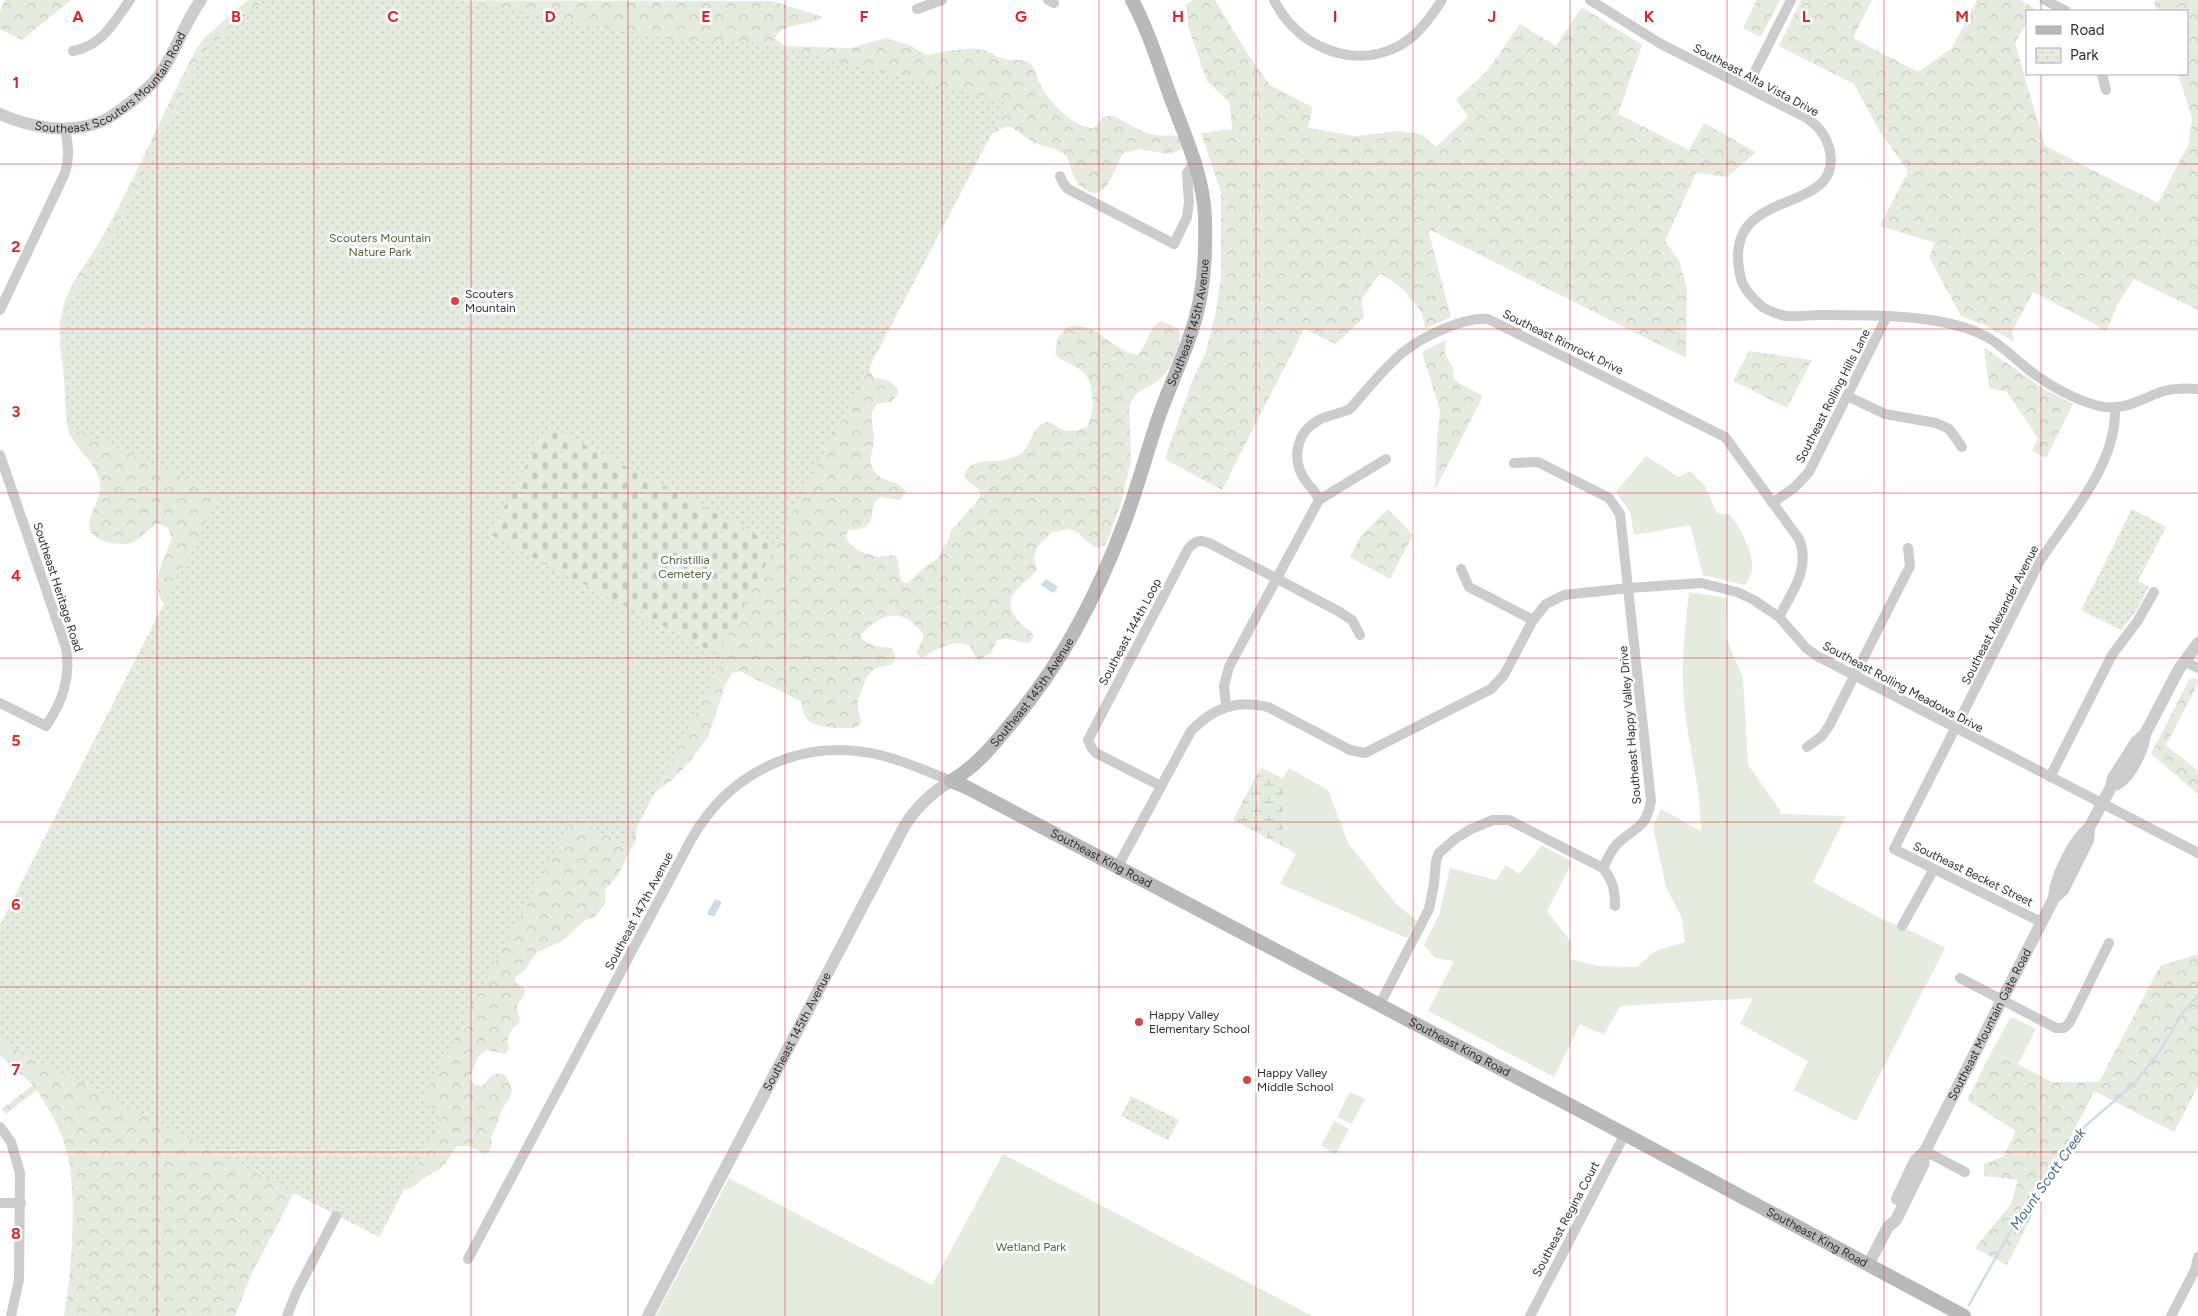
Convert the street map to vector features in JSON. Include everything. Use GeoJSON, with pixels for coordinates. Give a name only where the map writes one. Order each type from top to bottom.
{"type":"FeatureCollection","features":[{"type":"Feature","properties":{"kind":"main road","name":"Southeast 145th Avenue"},"geometry":{"type":"LineString","coordinates":[[951,781],[966,773],[995,743],[1044,682],[1081,621],[1118,541],[1161,410],[1191,335],[1200,300],[1204,272],[1205,216],[1202,189],[1195,162],[1133,0]]}},
{"type":"Feature","properties":{"kind":"main road","name":"Southeast King Road"},"geometry":{"type":"LineString","coordinates":[[951,781],[1118,866],[1380,1004],[1964,1316]]}},
{"type":"Feature","properties":{"kind":"street"},"geometry":{"type":"LineString","coordinates":[[73,52],[85,49],[96,43],[130,0]]}},
{"type":"Feature","properties":{"kind":"street","name":"Southeast Scouters Mountain Road"},"geometry":{"type":"LineString","coordinates":[[0,114],[36,126],[65,128],[98,123],[116,113],[158,78],[170,59],[186,22],[201,0]]}},
{"type":"Feature","properties":{"kind":"street"},"geometry":{"type":"LineString","coordinates":[[917,9],[942,0]]}},
{"type":"Feature","properties":{"kind":"street"},"geometry":{"type":"LineString","coordinates":[[1274,0],[1280,11],[1301,36],[1324,49],[1338,54],[1366,55],[1397,47],[1410,38],[1424,26],[1442,0]]}},
{"type":"Feature","properties":{"kind":"street","name":"Southeast Alta Vista Drive"},"geometry":{"type":"LineString","coordinates":[[1590,0],[1661,44],[1807,118],[1816,124],[1827,140],[1831,162],[1826,176],[1820,185],[1796,200],[1763,212],[1747,227],[1738,247],[1739,272],[1745,290],[1761,306],[1786,316],[1887,316],[1938,321],[1963,328],[1986,337],[2049,383],[2082,400],[2099,406],[2115,408]]}},
{"type":"Feature","properties":{"kind":"street"},"geometry":{"type":"LineString","coordinates":[[1747,87],[1791,0]]}},
{"type":"Feature","properties":{"kind":"street"},"geometry":{"type":"LineString","coordinates":[[2046,0],[2064,10]]}},
{"type":"Feature","properties":{"kind":"street"},"geometry":{"type":"LineString","coordinates":[[2102,75],[2106,90]]}},
{"type":"Feature","properties":{"kind":"street"},"geometry":{"type":"LineString","coordinates":[[0,310],[65,173],[69,148],[65,128]]}},
{"type":"Feature","properties":{"kind":"street"},"geometry":{"type":"LineString","coordinates":[[1060,176],[1068,189],[1174,244],[1187,217],[1189,202],[1187,173],[1195,162]]}},
{"type":"Feature","properties":{"kind":"street","name":"Southeast Rolling Hills Lane"},"geometry":{"type":"LineString","coordinates":[[1772,502],[1794,488],[1809,472],[1887,316]]}},
{"type":"Feature","properties":{"kind":"street","name":"Southeast Rimrock Drive"},"geometry":{"type":"LineString","coordinates":[[1319,500],[1302,475],[1297,461],[1297,447],[1300,437],[1309,426],[1318,420],[1338,415],[1350,408],[1405,350],[1468,319],[1488,319],[1725,437],[1798,539],[1804,556],[1802,571],[1779,617]]}},
{"type":"Feature","properties":{"kind":"street"},"geometry":{"type":"LineString","coordinates":[[2115,408],[2135,404],[2171,390],[2198,389]]}},
{"type":"Feature","properties":{"kind":"street"},"geometry":{"type":"LineString","coordinates":[[1847,396],[1885,414],[1936,423],[1949,429],[1962,447]]}},
{"type":"Feature","properties":{"kind":"street","name":"Southeast Alexander Avenue"},"geometry":{"type":"LineString","coordinates":[[1894,849],[2040,561],[2071,520],[2106,455],[2116,423],[2115,408]]}},
{"type":"Feature","properties":{"kind":"street","name":"Southeast Heritage Road"},"geometry":{"type":"LineString","coordinates":[[0,455],[66,648],[69,664],[68,680],[46,726],[0,703]]}},
{"type":"Feature","properties":{"kind":"street"},"geometry":{"type":"LineString","coordinates":[[1226,706],[1224,686],[1229,667],[1319,500],[1386,459]]}},
{"type":"Feature","properties":{"kind":"street","name":"Southeast Happy Valley Drive"},"geometry":{"type":"LineString","coordinates":[[1514,463],[1538,462],[1599,492],[1615,505],[1623,525],[1651,801],[1644,822],[1637,830],[1615,846],[1603,868]]}},
{"type":"Feature","properties":{"kind":"street","name":"Southeast 144th Loop"},"geometry":{"type":"LineString","coordinates":[[1161,786],[1096,752],[1090,747],[1088,740],[1188,549],[1195,541],[1202,540],[1277,578]]}},
{"type":"Feature","properties":{"kind":"street"},"geometry":{"type":"LineString","coordinates":[[1807,747],[1822,736],[1829,726],[1855,676],[1910,566],[1908,548]]}},
{"type":"Feature","properties":{"kind":"street"},"geometry":{"type":"LineString","coordinates":[[1461,569],[1469,587],[1533,620]]}},
{"type":"Feature","properties":{"kind":"street"},"geometry":{"type":"LineString","coordinates":[[1277,578],[1352,620],[1360,636]]}},
{"type":"Feature","properties":{"kind":"street","name":"Southeast Rolling Meadows Drive"},"geometry":{"type":"LineString","coordinates":[[1118,866],[1191,731],[1201,720],[1226,706],[1246,704],[1268,707],[1350,750],[1360,753],[1370,751],[1491,689],[1504,675],[1533,620],[1546,604],[1554,599],[1564,595],[1683,583],[1708,584],[1737,592],[1754,600],[1779,617],[1806,648],[1855,676],[2198,853]]}},
{"type":"Feature","properties":{"kind":"street"},"geometry":{"type":"LineString","coordinates":[[2050,777],[2112,655],[2137,622],[2154,592]]}},
{"type":"Feature","properties":{"kind":"street","name":"Southeast Mountain Gate Road"},"geometry":{"type":"LineString","coordinates":[[1868,1265],[1888,1227],[1889,1216],[1915,1161],[1925,1151],[2054,898],[2055,885],[2080,835],[2089,828],[2112,787],[2120,783],[2130,771],[2144,745],[2145,734],[2184,661],[2198,644]]}},
{"type":"Feature","properties":{"kind":"street"},"geometry":{"type":"LineString","coordinates":[[2184,661],[2198,668]]}},
{"type":"Feature","properties":{"kind":"street","name":"Southeast 147th Avenue"},"geometry":{"type":"LineString","coordinates":[[468,1259],[692,838],[705,816],[723,796],[741,781],[766,767],[788,758],[828,751],[848,751],[883,756],[951,781]]}},
{"type":"Feature","properties":{"kind":"street","name":"Southeast 145th Avenue"},"geometry":{"type":"LineString","coordinates":[[648,1316],[908,822],[927,798],[951,781]]}},
{"type":"Feature","properties":{"kind":"street"},"geometry":{"type":"LineString","coordinates":[[1380,1004],[1429,909],[1436,861],[1439,853],[1463,834],[1493,820],[1508,820],[1603,868],[1610,877],[1614,888],[1615,906]]}},
{"type":"Feature","properties":{"kind":"street","name":"Southeast Becket Street"},"geometry":{"type":"LineString","coordinates":[[1894,849],[2041,922]]}},
{"type":"Feature","properties":{"kind":"street"},"geometry":{"type":"LineString","coordinates":[[1902,926],[1934,869]]}},
{"type":"Feature","properties":{"kind":"street"},"geometry":{"type":"LineString","coordinates":[[1960,978],[2056,1028],[2064,1028],[2070,1022],[2109,944]]}},
{"type":"Feature","properties":{"kind":"street"},"geometry":{"type":"LineString","coordinates":[[0,1127],[11,1142],[18,1160],[21,1203],[20,1280],[11,1316]]}},
{"type":"Feature","properties":{"kind":"street","name":"Southeast Regina Court"},"geometry":{"type":"LineString","coordinates":[[1530,1316],[1624,1134]]}},
{"type":"Feature","properties":{"kind":"street"},"geometry":{"type":"LineString","coordinates":[[1925,1151],[1965,1172]]}},
{"type":"Feature","properties":{"kind":"street"},"geometry":{"type":"LineString","coordinates":[[0,1202],[21,1203]]}},
{"type":"Feature","properties":{"kind":"street"},"geometry":{"type":"LineString","coordinates":[[287,1316],[296,1294],[336,1216]]}},
{"type":"Feature","properties":{"kind":"street"},"geometry":{"type":"LineString","coordinates":[[2172,1316],[2195,1270],[2198,1257]]}},
{"type":"Feature","properties":{"kind":"green space"},"geometry":{"type":"Polygon","coordinates":[[[5,0],[71,0],[22,40],[0,29],[0,12],[5,0]]]}},
{"type":"Feature","properties":{"kind":"green space","name":"Scouters Mountain Nature Park"},"geometry":{"type":"Polygon","coordinates":[[[248,0],[772,1],[823,17],[784,29],[775,38],[784,46],[851,48],[885,38],[912,46],[926,55],[962,49],[983,50],[1004,59],[1030,63],[1034,67],[1040,84],[1049,98],[1062,112],[1078,124],[1094,128],[1104,117],[1112,115],[1149,134],[1182,137],[1184,143],[1181,150],[1168,154],[1139,149],[1123,153],[1106,187],[1095,193],[1088,191],[1077,183],[1066,155],[1055,149],[1034,143],[1011,127],[1004,127],[995,133],[984,131],[856,333],[874,378],[888,380],[898,389],[898,394],[891,402],[878,403],[872,412],[874,441],[871,460],[872,468],[881,478],[899,485],[906,492],[899,500],[880,497],[875,502],[870,523],[866,527],[849,530],[846,535],[850,543],[862,552],[877,556],[896,556],[903,583],[908,583],[921,570],[937,559],[951,531],[980,498],[980,491],[964,477],[971,465],[985,461],[1008,459],[1021,454],[1036,430],[1043,423],[1050,422],[1068,431],[1087,427],[1092,408],[1092,393],[1088,379],[1082,371],[1058,357],[1055,353],[1058,338],[1065,328],[1085,327],[1119,348],[1137,355],[1144,347],[1153,328],[1161,321],[1179,329],[1180,334],[1178,348],[1164,375],[1135,395],[1129,407],[1131,461],[1121,504],[1106,544],[1100,548],[1094,547],[1078,533],[1068,529],[1052,532],[1037,547],[1034,558],[1037,570],[1014,593],[1011,599],[1013,613],[1020,623],[1034,636],[1030,642],[1007,639],[997,640],[991,653],[979,660],[975,657],[970,645],[964,643],[951,644],[939,648],[922,658],[916,653],[923,639],[923,634],[915,625],[908,619],[900,616],[885,617],[861,634],[862,640],[875,646],[892,648],[895,655],[894,661],[892,665],[878,667],[866,679],[858,700],[861,722],[857,727],[852,728],[832,728],[813,723],[806,717],[801,702],[740,671],[732,673],[726,683],[708,737],[690,761],[671,781],[648,797],[637,824],[636,839],[617,877],[605,890],[605,903],[595,917],[585,920],[564,940],[536,953],[525,970],[515,977],[515,982],[524,988],[525,993],[518,1004],[519,1023],[510,1034],[507,1042],[509,1046],[508,1051],[505,1054],[486,1050],[478,1057],[469,1079],[477,1086],[483,1085],[492,1075],[498,1073],[505,1075],[512,1089],[509,1100],[502,1108],[491,1137],[490,1151],[485,1153],[467,1146],[457,1146],[442,1167],[426,1176],[413,1187],[404,1189],[379,1237],[294,1193],[252,1273],[235,1316],[64,1316],[72,1236],[71,1174],[66,1147],[51,1114],[37,1090],[6,1114],[2,1109],[33,1085],[0,1055],[0,925],[164,604],[159,596],[159,571],[172,538],[168,528],[158,523],[138,539],[125,544],[106,542],[94,536],[91,531],[89,526],[99,494],[100,482],[94,467],[73,440],[67,424],[60,339],[61,315],[68,293],[117,209],[198,46],[205,37],[248,0]]]}},
{"type":"Feature","properties":{"kind":"green space","name":"Scouters Mountain Nature Park"},"geometry":{"type":"Polygon","coordinates":[[[265,0],[456,0],[678,41],[762,43],[1008,103],[776,545],[547,425],[490,535],[725,659],[627,846],[573,818],[421,1101],[444,1114],[379,1237],[0,1041],[0,925],[219,496],[168,470],[69,427],[62,334],[66,308],[118,225],[155,143],[175,112],[200,58],[210,45],[265,0]]]}},
{"type":"Feature","properties":{"kind":"green space"},"geometry":{"type":"Polygon","coordinates":[[[1193,0],[1215,0],[1247,53],[1270,85],[1312,107],[1308,128],[1355,136],[1398,131],[1421,134],[1436,147],[1468,117],[1456,100],[1488,70],[1520,24],[1556,46],[1582,7],[1642,45],[1618,114],[1689,150],[1704,123],[1756,152],[1727,177],[1696,173],[1665,241],[1679,260],[1687,288],[1686,358],[1428,229],[1451,317],[1425,329],[1422,313],[1402,288],[1380,273],[1361,300],[1364,317],[1336,344],[1304,329],[1222,490],[1165,459],[1192,381],[1206,351],[1216,311],[1221,277],[1221,192],[1201,133],[1232,129],[1230,103],[1207,81],[1188,26],[1186,4],[1193,0]]]}},
{"type":"Feature","properties":{"kind":"green space"},"geometry":{"type":"Polygon","coordinates":[[[1757,0],[1780,0],[1761,37],[1743,28],[1757,0]]]}},
{"type":"Feature","properties":{"kind":"green space"},"geometry":{"type":"Polygon","coordinates":[[[1801,0],[1872,0],[1853,38],[1918,72],[1952,48],[1977,0],[2020,0],[2034,8],[2033,10],[2026,10],[2026,24],[2015,43],[2045,146],[2158,203],[2189,143],[2192,118],[2178,75],[2188,75],[2188,10],[2157,10],[2154,2],[2155,0],[2198,0],[2198,310],[2134,279],[2117,305],[2106,332],[2095,324],[2033,292],[2012,332],[2014,342],[1987,326],[1961,316],[1929,257],[1935,243],[1880,226],[1908,171],[1880,132],[1854,84],[1779,46],[1801,0]]]}},
{"type":"Feature","properties":{"kind":"green space"},"geometry":{"type":"Polygon","coordinates":[[[1446,340],[1445,354],[1453,368],[1454,380],[1483,396],[1435,490],[1440,411],[1422,352],[1446,340]]]}},
{"type":"Feature","properties":{"kind":"green space"},"geometry":{"type":"Polygon","coordinates":[[[1984,347],[2042,388],[2073,404],[2046,458],[2032,451],[2038,438],[2007,392],[1989,388],[1984,347]]]}},
{"type":"Feature","properties":{"kind":"green space"},"geometry":{"type":"Polygon","coordinates":[[[1749,351],[1812,360],[1787,408],[1733,381],[1749,351]]]}},
{"type":"Feature","properties":{"kind":"green space","name":"Christillia Cemetery"},"geometry":{"type":"Polygon","coordinates":[[[547,424],[776,545],[718,655],[489,534],[547,424]]]}},
{"type":"Feature","properties":{"kind":"green space"},"geometry":{"type":"Polygon","coordinates":[[[1646,456],[1679,477],[1690,471],[1705,486],[1717,513],[1730,515],[1742,534],[1751,556],[1752,571],[1745,585],[1703,575],[1690,525],[1634,535],[1630,512],[1616,492],[1646,456]]]}},
{"type":"Feature","properties":{"kind":"green space"},"geometry":{"type":"Polygon","coordinates":[[[1388,509],[1413,535],[1390,579],[1350,557],[1361,536],[1388,509]]]}},
{"type":"Feature","properties":{"kind":"green space"},"geometry":{"type":"Polygon","coordinates":[[[2132,509],[2166,527],[2138,581],[2149,587],[2136,611],[2121,630],[2081,610],[2132,509]]]}},
{"type":"Feature","properties":{"kind":"green space"},"geometry":{"type":"Polygon","coordinates":[[[1689,592],[1727,598],[1726,638],[1743,678],[1748,765],[1780,810],[1780,814],[1846,816],[1813,882],[1884,920],[1945,948],[1856,1121],[1794,1090],[1808,1061],[1740,1024],[1753,998],[1620,1006],[1604,1035],[1580,1024],[1554,1077],[1428,1011],[1454,961],[1435,958],[1424,945],[1439,915],[1450,868],[1496,880],[1506,865],[1519,874],[1542,845],[1572,862],[1547,911],[1571,942],[1570,959],[1598,966],[1637,967],[1655,951],[1685,942],[1682,918],[1666,887],[1653,827],[1661,809],[1701,831],[1699,798],[1683,688],[1684,647],[1689,592]]]}},
{"type":"Feature","properties":{"kind":"green space"},"geometry":{"type":"Polygon","coordinates":[[[2192,678],[2198,679],[2198,684],[2166,745],[2198,771],[2198,794],[2151,754],[2189,680],[2192,678]]]}},
{"type":"Feature","properties":{"kind":"green space"},"geometry":{"type":"Polygon","coordinates":[[[1261,767],[1283,779],[1284,847],[1233,820],[1261,767]]]}},
{"type":"Feature","properties":{"kind":"green space"},"geometry":{"type":"Polygon","coordinates":[[[1289,768],[1328,790],[1348,843],[1396,904],[1417,921],[1407,938],[1280,884],[1296,854],[1284,847],[1283,779],[1289,768]]]}},
{"type":"Feature","properties":{"kind":"green space"},"geometry":{"type":"Polygon","coordinates":[[[2198,954],[2198,1086],[2174,1132],[2094,1091],[2007,1265],[1975,1248],[2011,1204],[2018,1180],[1984,1176],[1984,1164],[2004,1156],[2016,1131],[1967,1100],[1992,1051],[2052,1082],[2099,1082],[2160,966],[2198,954]]]}},
{"type":"Feature","properties":{"kind":"green space"},"geometry":{"type":"Polygon","coordinates":[[[2010,1018],[2014,1018],[2036,1029],[2018,1064],[1992,1051],[2010,1018]]]}},
{"type":"Feature","properties":{"kind":"green space"},"geometry":{"type":"Polygon","coordinates":[[[1350,1092],[1365,1099],[1352,1124],[1337,1117],[1350,1092]]]}},
{"type":"Feature","properties":{"kind":"green space"},"geometry":{"type":"Polygon","coordinates":[[[1131,1096],[1179,1120],[1168,1140],[1121,1116],[1131,1096]]]}},
{"type":"Feature","properties":{"kind":"green space"},"geometry":{"type":"Polygon","coordinates":[[[1334,1121],[1349,1129],[1336,1154],[1321,1146],[1334,1121]]]}},
{"type":"Feature","properties":{"kind":"green space","name":"Wetland Park"},"geometry":{"type":"Polygon","coordinates":[[[1003,1154],[1312,1316],[656,1316],[729,1178],[932,1285],[1003,1154]]]}},
{"type":"Feature","properties":{"kind":"shaded area"},"geometry":{"type":"Polygon","coordinates":[[[1046,579],[1058,587],[1053,593],[1041,585],[1046,579]]]}},
{"type":"Feature","properties":{"kind":"shaded area"},"geometry":{"type":"Polygon","coordinates":[[[715,899],[722,902],[714,917],[707,914],[715,899]]]}},
{"type":"Feature","properties":{"kind":"waterway","name":"Mount Scott Creek"},"geometry":{"type":"LineString","coordinates":[[1969,1305],[2017,1220],[2084,1127],[2134,1084],[2160,1051],[2184,1011],[2198,996]]}},
{"type":"Feature","properties":{"kind":"place","name":"Scouters Mountain"},"geometry":{"type":"Point","coordinates":[455,301]}},
{"type":"Feature","properties":{"kind":"place","name":"Happy Valley Elementary School"},"geometry":{"type":"Point","coordinates":[1139,1022]}},
{"type":"Feature","properties":{"kind":"place","name":"Happy Valley Middle School"},"geometry":{"type":"Point","coordinates":[1247,1080]}}]}
